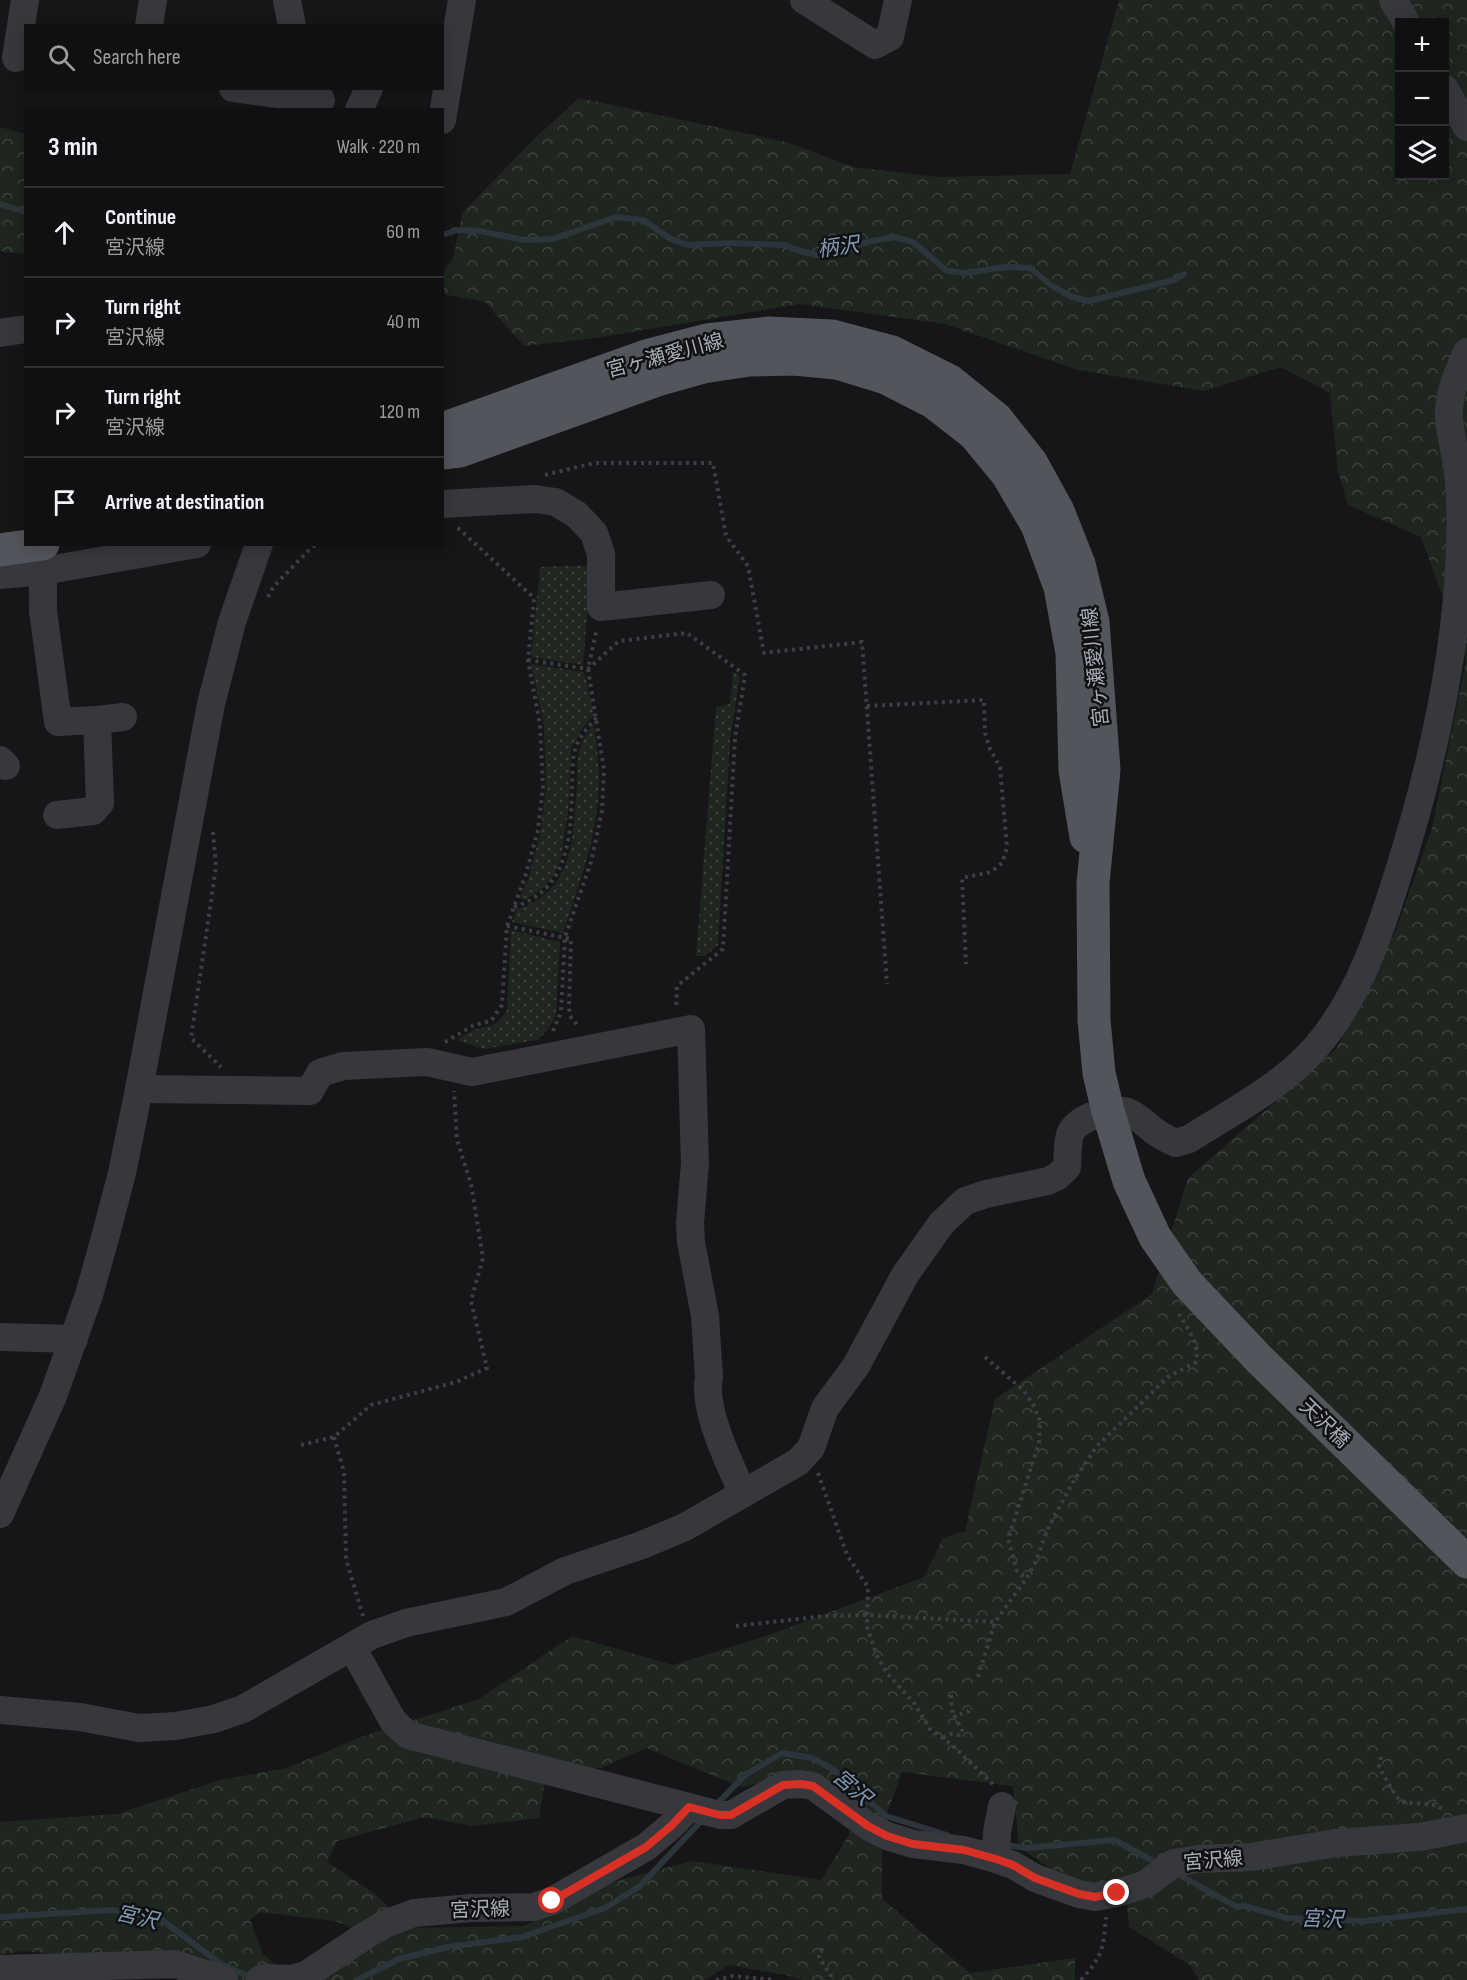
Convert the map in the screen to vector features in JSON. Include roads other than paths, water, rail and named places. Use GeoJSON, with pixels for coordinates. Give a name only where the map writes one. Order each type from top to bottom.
{"type":"FeatureCollection","features":[{"type":"Feature","properties":{"kind":"main road","name":"宮ヶ瀬愛川線"},"geometry":{"type":"LineString","coordinates":[[444,428],[646,356],[707,340],[769,333],[832,336],[892,352],[950,381],[996,418],[1031,462],[1058,511],[1079,564],[1093,622],[1104,770],[1093,884],[1094,1020],[1099,1073],[1108,1112],[1129,1181],[1155,1237],[1186,1283],[1259,1359]]}},
{"type":"Feature","properties":{"kind":"main road","name":"宮ヶ瀬愛川線"},"geometry":{"type":"LineString","coordinates":[[444,453],[460,451],[660,379],[703,367],[749,360],[794,359],[837,363],[886,378],[933,402],[974,434],[1007,474],[1037,525],[1060,587],[1072,653],[1075,770],[1093,884]]}},
{"type":"Feature","properties":{"kind":"main road"},"geometry":{"type":"LineString","coordinates":[[0,531],[24,528]]}},
{"type":"Feature","properties":{"kind":"main road"},"geometry":{"type":"LineString","coordinates":[[0,550],[43,558]]}},
{"type":"Feature","properties":{"kind":"main road","name":"天沢橋"},"geometry":{"type":"LineString","coordinates":[[1259,1359],[1467,1562]]}},
{"type":"Feature","properties":{"kind":"street"},"geometry":{"type":"LineString","coordinates":[[14,57],[25,0]]}},
{"type":"Feature","properties":{"kind":"street"},"geometry":{"type":"LineString","coordinates":[[149,24],[153,0]]}},
{"type":"Feature","properties":{"kind":"street"},"geometry":{"type":"LineString","coordinates":[[287,0],[292,24]]}},
{"type":"Feature","properties":{"kind":"street"},"geometry":{"type":"LineString","coordinates":[[444,108],[462,0]]}},
{"type":"Feature","properties":{"kind":"street"},"geometry":{"type":"LineString","coordinates":[[804,0],[875,45],[890,37],[898,0]]}},
{"type":"Feature","properties":{"kind":"street"},"geometry":{"type":"LineString","coordinates":[[1393,0],[1404,18]]}},
{"type":"Feature","properties":{"kind":"street"},"geometry":{"type":"LineString","coordinates":[[249,90],[321,99]]}},
{"type":"Feature","properties":{"kind":"street"},"geometry":{"type":"LineString","coordinates":[[360,108],[368,90]]}},
{"type":"Feature","properties":{"kind":"street"},"geometry":{"type":"LineString","coordinates":[[1449,97],[1467,128]]}},
{"type":"Feature","properties":{"kind":"street"},"geometry":{"type":"LineString","coordinates":[[0,333],[24,329]]}},
{"type":"Feature","properties":{"kind":"street"},"geometry":{"type":"LineString","coordinates":[[0,1710],[80,1717],[139,1728],[176,1726],[214,1719],[243,1709],[362,1641],[406,1623],[506,1602],[565,1571],[642,1545],[685,1527],[798,1462],[811,1448],[825,1408],[856,1366],[905,1275],[941,1224],[965,1201],[986,1194],[1048,1181],[1058,1176],[1067,1167],[1069,1136],[1073,1127],[1087,1118],[1108,1112],[1128,1112],[1146,1122],[1160,1136],[1176,1143],[1189,1139],[1295,1069],[1317,1045],[1347,1003],[1371,951],[1392,894],[1415,819],[1442,707],[1460,570],[1462,468],[1449,416],[1455,379],[1467,352]]}},
{"type":"Feature","properties":{"kind":"street"},"geometry":{"type":"LineString","coordinates":[[448,514],[536,499],[556,502],[577,515],[594,533],[601,554],[601,607],[711,595]]}},
{"type":"Feature","properties":{"kind":"street"},"geometry":{"type":"LineString","coordinates":[[0,575],[43,558],[175,546]]}},
{"type":"Feature","properties":{"kind":"street"},"geometry":{"type":"LineString","coordinates":[[0,1514],[53,1396],[89,1295],[105,1238],[122,1173],[139,1089],[211,704],[232,622],[258,546]]}},
{"type":"Feature","properties":{"kind":"street"},"geometry":{"type":"LineString","coordinates":[[43,558],[41,664],[58,722],[110,718],[100,803],[93,811],[69,818]]}},
{"type":"Feature","properties":{"kind":"street"},"geometry":{"type":"LineString","coordinates":[[139,1089],[310,1091],[320,1073],[343,1066],[427,1062],[449,1053],[472,1072],[691,1029],[695,1163],[690,1223],[691,1242],[705,1316],[711,1412],[743,1494]]}},
{"type":"Feature","properties":{"kind":"street"},"geometry":{"type":"LineString","coordinates":[[0,1337],[74,1339]]}},
{"type":"Feature","properties":{"kind":"street"},"geometry":{"type":"LineString","coordinates":[[362,1641],[393,1721],[408,1735],[689,1807]]}},
{"type":"Feature","properties":{"kind":"street","name":"宮沢線"},"geometry":{"type":"LineString","coordinates":[[260,1980],[263,1978],[291,1979],[306,1975],[385,1924],[414,1913],[452,1909],[534,1907],[552,1901],[646,1847],[689,1807],[720,1815],[731,1815],[783,1785],[813,1786],[868,1826],[887,1836],[913,1844],[964,1850],[996,1859],[1013,1865],[1035,1878],[1095,1897],[1146,1884],[1174,1863],[1198,1859],[1251,1857],[1336,1843],[1407,1838],[1460,1830]]}},
{"type":"Feature","properties":{"kind":"street"},"geometry":{"type":"LineString","coordinates":[[996,1859],[997,1832],[1002,1806]]}},
{"type":"Feature","properties":{"kind":"street"},"geometry":{"type":"LineString","coordinates":[[0,1969],[175,1964],[224,1980]]}},
{"type":"Feature","properties":{"kind":"waterway","name":"柄沢"},"geometry":{"type":"LineString","coordinates":[[0,204],[24,211]]}},
{"type":"Feature","properties":{"kind":"waterway","name":"柄沢"},"geometry":{"type":"LineString","coordinates":[[444,234],[454,230],[480,231],[525,240],[553,239],[616,217],[643,220],[671,239],[688,245],[732,243],[785,245],[817,255],[895,237],[913,242],[947,271],[965,273],[1005,267],[1032,268],[1030,268],[1052,286],[1072,297],[1089,301],[1174,280],[1184,274]]}},
{"type":"Feature","properties":{"kind":"waterway","name":"宮沢"},"geometry":{"type":"LineString","coordinates":[[716,1805],[745,1775],[782,1753],[812,1758],[834,1770],[886,1816],[947,1835]]}},
{"type":"Feature","properties":{"kind":"waterway","name":"宮沢"},"geometry":{"type":"LineString","coordinates":[[357,1980],[399,1959],[448,1947],[522,1937],[605,1908],[640,1886],[703,1819]]}},
{"type":"Feature","properties":{"kind":"waterway","name":"宮沢"},"geometry":{"type":"LineString","coordinates":[[1005,1845],[1028,1848],[1114,1840],[1159,1864]]}},
{"type":"Feature","properties":{"kind":"waterway","name":"宮沢"},"geometry":{"type":"LineString","coordinates":[[1176,1873],[1237,1907],[1245,1906],[1287,1918],[1364,1921],[1467,1909]]}},
{"type":"Feature","properties":{"kind":"waterway","name":"宮沢"},"geometry":{"type":"LineString","coordinates":[[0,1917],[112,1910],[158,1917],[221,1964],[254,1979]]}}]}
